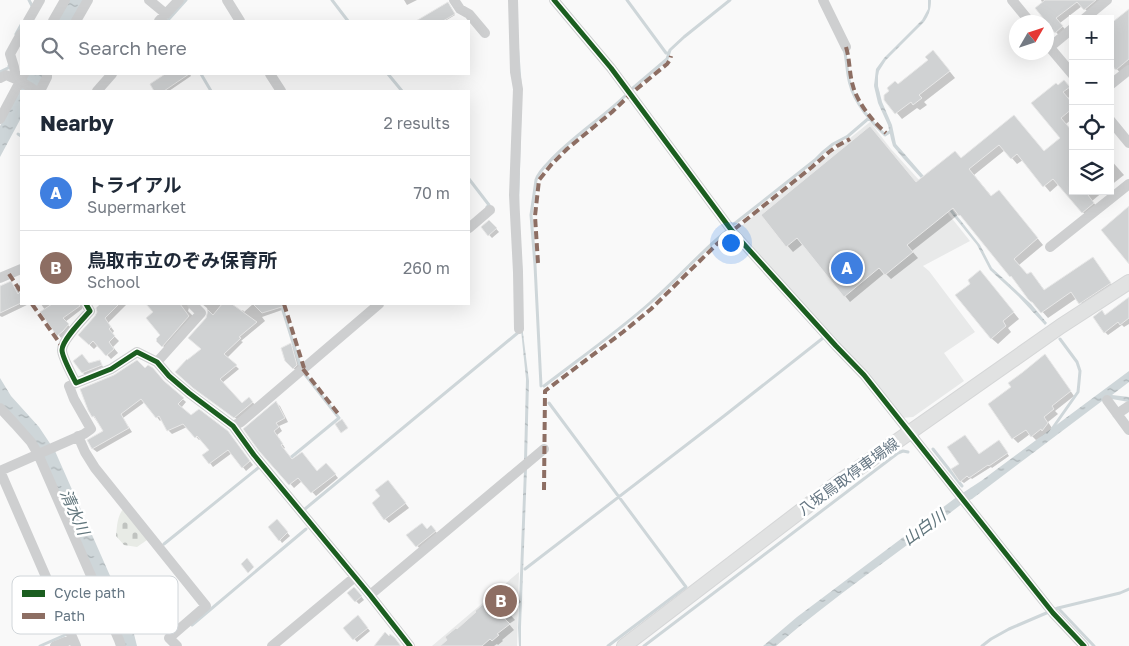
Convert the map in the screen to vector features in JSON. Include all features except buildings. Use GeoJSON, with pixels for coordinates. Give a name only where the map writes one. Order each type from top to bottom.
{"type":"FeatureCollection","features":[{"type":"Feature","properties":{"kind":"main road","name":"八坂鳥取停車場線"},"geometry":{"type":"LineString","coordinates":[[624,646],[836,484],[1061,326],[1129,282]]}},
{"type":"Feature","properties":{"kind":"street"},"geometry":{"type":"LineString","coordinates":[[29,20],[40,0]]}},
{"type":"Feature","properties":{"kind":"street"},"geometry":{"type":"LineString","coordinates":[[54,20],[65,0]]}},
{"type":"Feature","properties":{"kind":"street"},"geometry":{"type":"LineString","coordinates":[[77,20],[88,0]]}},
{"type":"Feature","properties":{"kind":"street"},"geometry":{"type":"LineString","coordinates":[[149,0],[163,18],[178,0]]}},
{"type":"Feature","properties":{"kind":"street"},"geometry":{"type":"LineString","coordinates":[[227,0],[239,20]]}},
{"type":"Feature","properties":{"kind":"street"},"geometry":{"type":"LineString","coordinates":[[454,0],[460,9],[469,14],[485,33]]}},
{"type":"Feature","properties":{"kind":"street"},"geometry":{"type":"LineString","coordinates":[[512,0],[515,72],[518,89],[514,195],[519,329]]}},
{"type":"Feature","properties":{"kind":"street"},"geometry":{"type":"LineString","coordinates":[[554,0],[611,68],[732,231],[864,375],[1053,613],[1084,646]]}},
{"type":"Feature","properties":{"kind":"street"},"geometry":{"type":"LineString","coordinates":[[822,0],[846,47]]}},
{"type":"Feature","properties":{"kind":"street"},"geometry":{"type":"LineString","coordinates":[[1012,0],[1024,15]]}},
{"type":"Feature","properties":{"kind":"street"},"geometry":{"type":"LineString","coordinates":[[1089,15],[1107,0]]}},
{"type":"Feature","properties":{"kind":"street"},"geometry":{"type":"LineString","coordinates":[[1054,41],[1069,31]]}},
{"type":"Feature","properties":{"kind":"street"},"geometry":{"type":"LineString","coordinates":[[20,36],[10,54],[20,78]]}},
{"type":"Feature","properties":{"kind":"street"},"geometry":{"type":"LineString","coordinates":[[1054,52],[1069,70]]}},
{"type":"Feature","properties":{"kind":"street"},"geometry":{"type":"LineString","coordinates":[[1114,83],[1129,70]]}},
{"type":"Feature","properties":{"kind":"street"},"geometry":{"type":"LineString","coordinates":[[0,78],[6,75],[20,78],[37,90]]}},
{"type":"Feature","properties":{"kind":"street"},"geometry":{"type":"LineString","coordinates":[[39,90],[48,75]]}},
{"type":"Feature","properties":{"kind":"street"},"geometry":{"type":"LineString","coordinates":[[98,90],[111,75]]}},
{"type":"Feature","properties":{"kind":"street"},"geometry":{"type":"LineString","coordinates":[[271,75],[279,90]]}},
{"type":"Feature","properties":{"kind":"street"},"geometry":{"type":"LineString","coordinates":[[0,119],[20,78]]}},
{"type":"Feature","properties":{"kind":"street"},"geometry":{"type":"LineString","coordinates":[[1114,125],[1129,143]]}},
{"type":"Feature","properties":{"kind":"street"},"geometry":{"type":"LineString","coordinates":[[1050,247],[1129,184]]}},
{"type":"Feature","properties":{"kind":"street"},"geometry":{"type":"LineString","coordinates":[[470,227],[490,210]]}},
{"type":"Feature","properties":{"kind":"street"},"geometry":{"type":"LineString","coordinates":[[0,278],[20,269]]}},
{"type":"Feature","properties":{"kind":"street"},"geometry":{"type":"LineString","coordinates":[[76,382],[62,350],[68,337],[90,311],[87,305]]}},
{"type":"Feature","properties":{"kind":"street"},"geometry":{"type":"LineString","coordinates":[[157,362],[201,313],[193,305]]}},
{"type":"Feature","properties":{"kind":"street"},"geometry":{"type":"LineString","coordinates":[[233,426],[248,416],[377,305]]}},
{"type":"Feature","properties":{"kind":"street"},"geometry":{"type":"LineString","coordinates":[[45,576],[0,471],[91,429],[69,386],[111,370],[137,352],[157,362],[169,376],[189,393],[233,426],[254,455],[410,646]]}},
{"type":"Feature","properties":{"kind":"street"},"geometry":{"type":"LineString","coordinates":[[1107,400],[1129,430]]}},
{"type":"Feature","properties":{"kind":"street"},"geometry":{"type":"LineString","coordinates":[[1117,414],[1129,406]]}},
{"type":"Feature","properties":{"kind":"street"},"geometry":{"type":"LineString","coordinates":[[0,408],[31,442],[38,454],[91,576]]}},
{"type":"Feature","properties":{"kind":"street"},"geometry":{"type":"LineString","coordinates":[[78,436],[95,468],[206,606],[178,630]]}},
{"type":"Feature","properties":{"kind":"street"},"geometry":{"type":"LineString","coordinates":[[370,595],[544,449]]}},
{"type":"Feature","properties":{"kind":"street"},"geometry":{"type":"LineString","coordinates":[[272,646],[355,577]]}},
{"type":"Feature","properties":{"kind":"street"},"geometry":{"type":"LineString","coordinates":[[116,634],[120,646]]}},
{"type":"Feature","properties":{"kind":"street"},"geometry":{"type":"LineString","coordinates":[[174,634],[169,638],[177,646]]}},
{"type":"Feature","properties":{"kind":"street"},"geometry":{"type":"LineString","coordinates":[[55,646],[74,642]]}},
{"type":"Feature","properties":{"kind":"shaded area"},"geometry":{"type":"Polygon","coordinates":[[[870,122],[970,241],[923,266],[929,271],[975,332],[944,353],[964,381],[913,417],[901,418],[735,231],[870,122]]]}},
{"type":"Feature","properties":{"kind":"shaded area"},"geometry":{"type":"Polygon","coordinates":[[[519,572],[517,646],[432,646],[519,572]]]}},
{"type":"Feature","properties":{"kind":"green space"},"geometry":{"type":"Polygon","coordinates":[[[124,508],[147,540],[137,547],[124,545],[116,536],[119,518],[124,508]]]}},
{"type":"Feature","properties":{"kind":"water"},"geometry":{"type":"Polygon","coordinates":[[[69,0],[86,0],[75,20],[58,20],[69,0]]]}},
{"type":"Feature","properties":{"kind":"water"},"geometry":{"type":"Polygon","coordinates":[[[928,0],[931,0],[930,9],[924,22],[886,60],[879,71],[878,86],[882,102],[892,125],[896,144],[943,198],[980,245],[992,268],[1031,304],[1047,323],[1045,325],[990,270],[977,245],[893,146],[888,125],[878,103],[874,86],[876,69],[884,58],[922,20],[928,9],[928,0]]]}},
{"type":"Feature","properties":{"kind":"water"},"geometry":{"type":"Polygon","coordinates":[[[517,21],[522,88],[519,211],[523,281],[523,333],[529,381],[527,460],[524,461],[526,379],[520,320],[516,203],[517,21]]]}},
{"type":"Feature","properties":{"kind":"water"},"geometry":{"type":"Polygon","coordinates":[[[27,75],[44,75],[37,90],[20,90],[20,120],[0,157],[0,126],[27,75]]]}},
{"type":"Feature","properties":{"kind":"water","name":"山白川"},"geometry":{"type":"Polygon","coordinates":[[[1129,371],[1129,382],[1112,395],[1129,397],[1129,402],[1106,398],[972,499],[963,503],[845,591],[776,646],[763,646],[797,617],[958,496],[1129,371]]]}},
{"type":"Feature","properties":{"kind":"water","name":"清水川"},"geometry":{"type":"Polygon","coordinates":[[[0,378],[11,396],[39,427],[55,451],[110,576],[94,576],[49,469],[0,403],[0,378]]]}},
{"type":"Feature","properties":{"kind":"water"},"geometry":{"type":"Polygon","coordinates":[[[527,468],[521,646],[519,646],[518,628],[524,470],[527,468]]]}},
{"type":"Feature","properties":{"kind":"water"},"geometry":{"type":"Polygon","coordinates":[[[119,634],[134,634],[137,646],[124,646],[119,634]]]}},
{"type":"Feature","properties":{"kind":"waterway"},"geometry":{"type":"LineString","coordinates":[[29,0],[32,6]]}},
{"type":"Feature","properties":{"kind":"waterway"},"geometry":{"type":"LineString","coordinates":[[168,20],[186,0]]}},
{"type":"Feature","properties":{"kind":"waterway"},"geometry":{"type":"LineString","coordinates":[[332,0],[347,20]]}},
{"type":"Feature","properties":{"kind":"waterway"},"geometry":{"type":"LineString","coordinates":[[627,0],[666,53],[669,53]]}},
{"type":"Feature","properties":{"kind":"waterway"},"geometry":{"type":"LineString","coordinates":[[633,88],[667,59],[670,50],[684,37],[730,0]]}},
{"type":"Feature","properties":{"kind":"waterway"},"geometry":{"type":"LineString","coordinates":[[16,34],[20,27]]}},
{"type":"Feature","properties":{"kind":"waterway"},"geometry":{"type":"LineString","coordinates":[[843,48],[852,91],[859,105],[885,135],[891,131]]}},
{"type":"Feature","properties":{"kind":"waterway"},"geometry":{"type":"LineString","coordinates":[[0,72],[9,66]]}},
{"type":"Feature","properties":{"kind":"waterway"},"geometry":{"type":"LineString","coordinates":[[202,75],[210,90]]}},
{"type":"Feature","properties":{"kind":"waterway"},"geometry":{"type":"LineString","coordinates":[[389,75],[401,90]]}},
{"type":"Feature","properties":{"kind":"waterway"},"geometry":{"type":"LineString","coordinates":[[541,386],[531,215],[536,180],[541,170],[558,153],[625,96]]}},
{"type":"Feature","properties":{"kind":"waterway"},"geometry":{"type":"LineString","coordinates":[[734,224],[833,144],[848,136],[869,118]]}},
{"type":"Feature","properties":{"kind":"waterway"},"geometry":{"type":"LineString","coordinates":[[470,180],[489,205],[487,207]]}},
{"type":"Feature","properties":{"kind":"waterway"},"geometry":{"type":"LineString","coordinates":[[544,386],[637,314],[728,230]]}},
{"type":"Feature","properties":{"kind":"waterway"},"geometry":{"type":"LineString","coordinates":[[281,305],[301,364]]}},
{"type":"Feature","properties":{"kind":"waterway"},"geometry":{"type":"LineString","coordinates":[[305,509],[520,331]]}},
{"type":"Feature","properties":{"kind":"waterway"},"geometry":{"type":"LineString","coordinates":[[525,569],[823,338]]}},
{"type":"Feature","properties":{"kind":"waterway"},"geometry":{"type":"LineString","coordinates":[[1052,429],[1078,392],[1080,371],[1077,362],[1060,339]]}},
{"type":"Feature","properties":{"kind":"waterway"},"geometry":{"type":"LineString","coordinates":[[289,459],[339,418],[303,372]]}},
{"type":"Feature","properties":{"kind":"waterway"},"geometry":{"type":"LineString","coordinates":[[549,403],[686,587],[608,646]]}},
{"type":"Feature","properties":{"kind":"waterway"},"geometry":{"type":"LineString","coordinates":[[933,449],[962,486]]}},
{"type":"Feature","properties":{"kind":"waterway"},"geometry":{"type":"LineString","coordinates":[[644,646],[898,453],[908,452]]}},
{"type":"Feature","properties":{"kind":"waterway"},"geometry":{"type":"LineString","coordinates":[[164,544],[258,468]]}},
{"type":"Feature","properties":{"kind":"waterway"},"geometry":{"type":"LineString","coordinates":[[192,625],[306,529]]}},
{"type":"Feature","properties":{"kind":"waterway"},"geometry":{"type":"LineString","coordinates":[[982,646],[1009,629],[1058,608],[1120,593],[1129,589]]}},
{"type":"Feature","properties":{"kind":"waterway"},"geometry":{"type":"LineString","coordinates":[[1058,608],[1094,646]]}},
{"type":"Feature","properties":{"kind":"waterway"},"geometry":{"type":"LineString","coordinates":[[40,646],[65,635]]}},
{"type":"Feature","properties":{"kind":"marked path"},"geometry":{"type":"LineString","coordinates":[[846,47],[852,81],[858,99],[886,133]]}},
{"type":"Feature","properties":{"kind":"marked path"},"geometry":{"type":"LineString","coordinates":[[538,263],[535,216],[539,180],[567,149],[667,64],[671,56]]}},
{"type":"Feature","properties":{"kind":"marked path"},"geometry":{"type":"LineString","coordinates":[[544,490],[545,391],[651,309],[732,231],[829,152],[850,139]]}},
{"type":"Feature","properties":{"kind":"marked path"},"geometry":{"type":"LineString","coordinates":[[9,274],[20,290]]}},
{"type":"Feature","properties":{"kind":"marked path"},"geometry":{"type":"LineString","coordinates":[[33,305],[63,348]]}},
{"type":"Feature","properties":{"kind":"marked path"},"geometry":{"type":"LineString","coordinates":[[284,305],[304,368]]}},
{"type":"Feature","properties":{"kind":"marked path"},"geometry":{"type":"LineString","coordinates":[[303,369],[340,416]]}},
{"type":"Feature","properties":{"kind":"cycle path"},"geometry":{"type":"LineString","coordinates":[[554,0],[611,68],[732,231],[864,375],[1053,613],[1084,646]]}},
{"type":"Feature","properties":{"kind":"cycle path"},"geometry":{"type":"LineString","coordinates":[[87,305],[90,311],[69,335],[62,350],[65,361],[76,383],[111,369],[137,352],[157,362],[169,376],[189,393],[233,426],[254,455],[410,646]]}},
{"type":"Feature","properties":{"kind":"place","name":"トライアル"},"geometry":{"type":"Point","coordinates":[847,268]}},
{"type":"Feature","properties":{"kind":"place","name":"鳥取市立のぞみ保育所"},"geometry":{"type":"Point","coordinates":[501,601]}}]}
